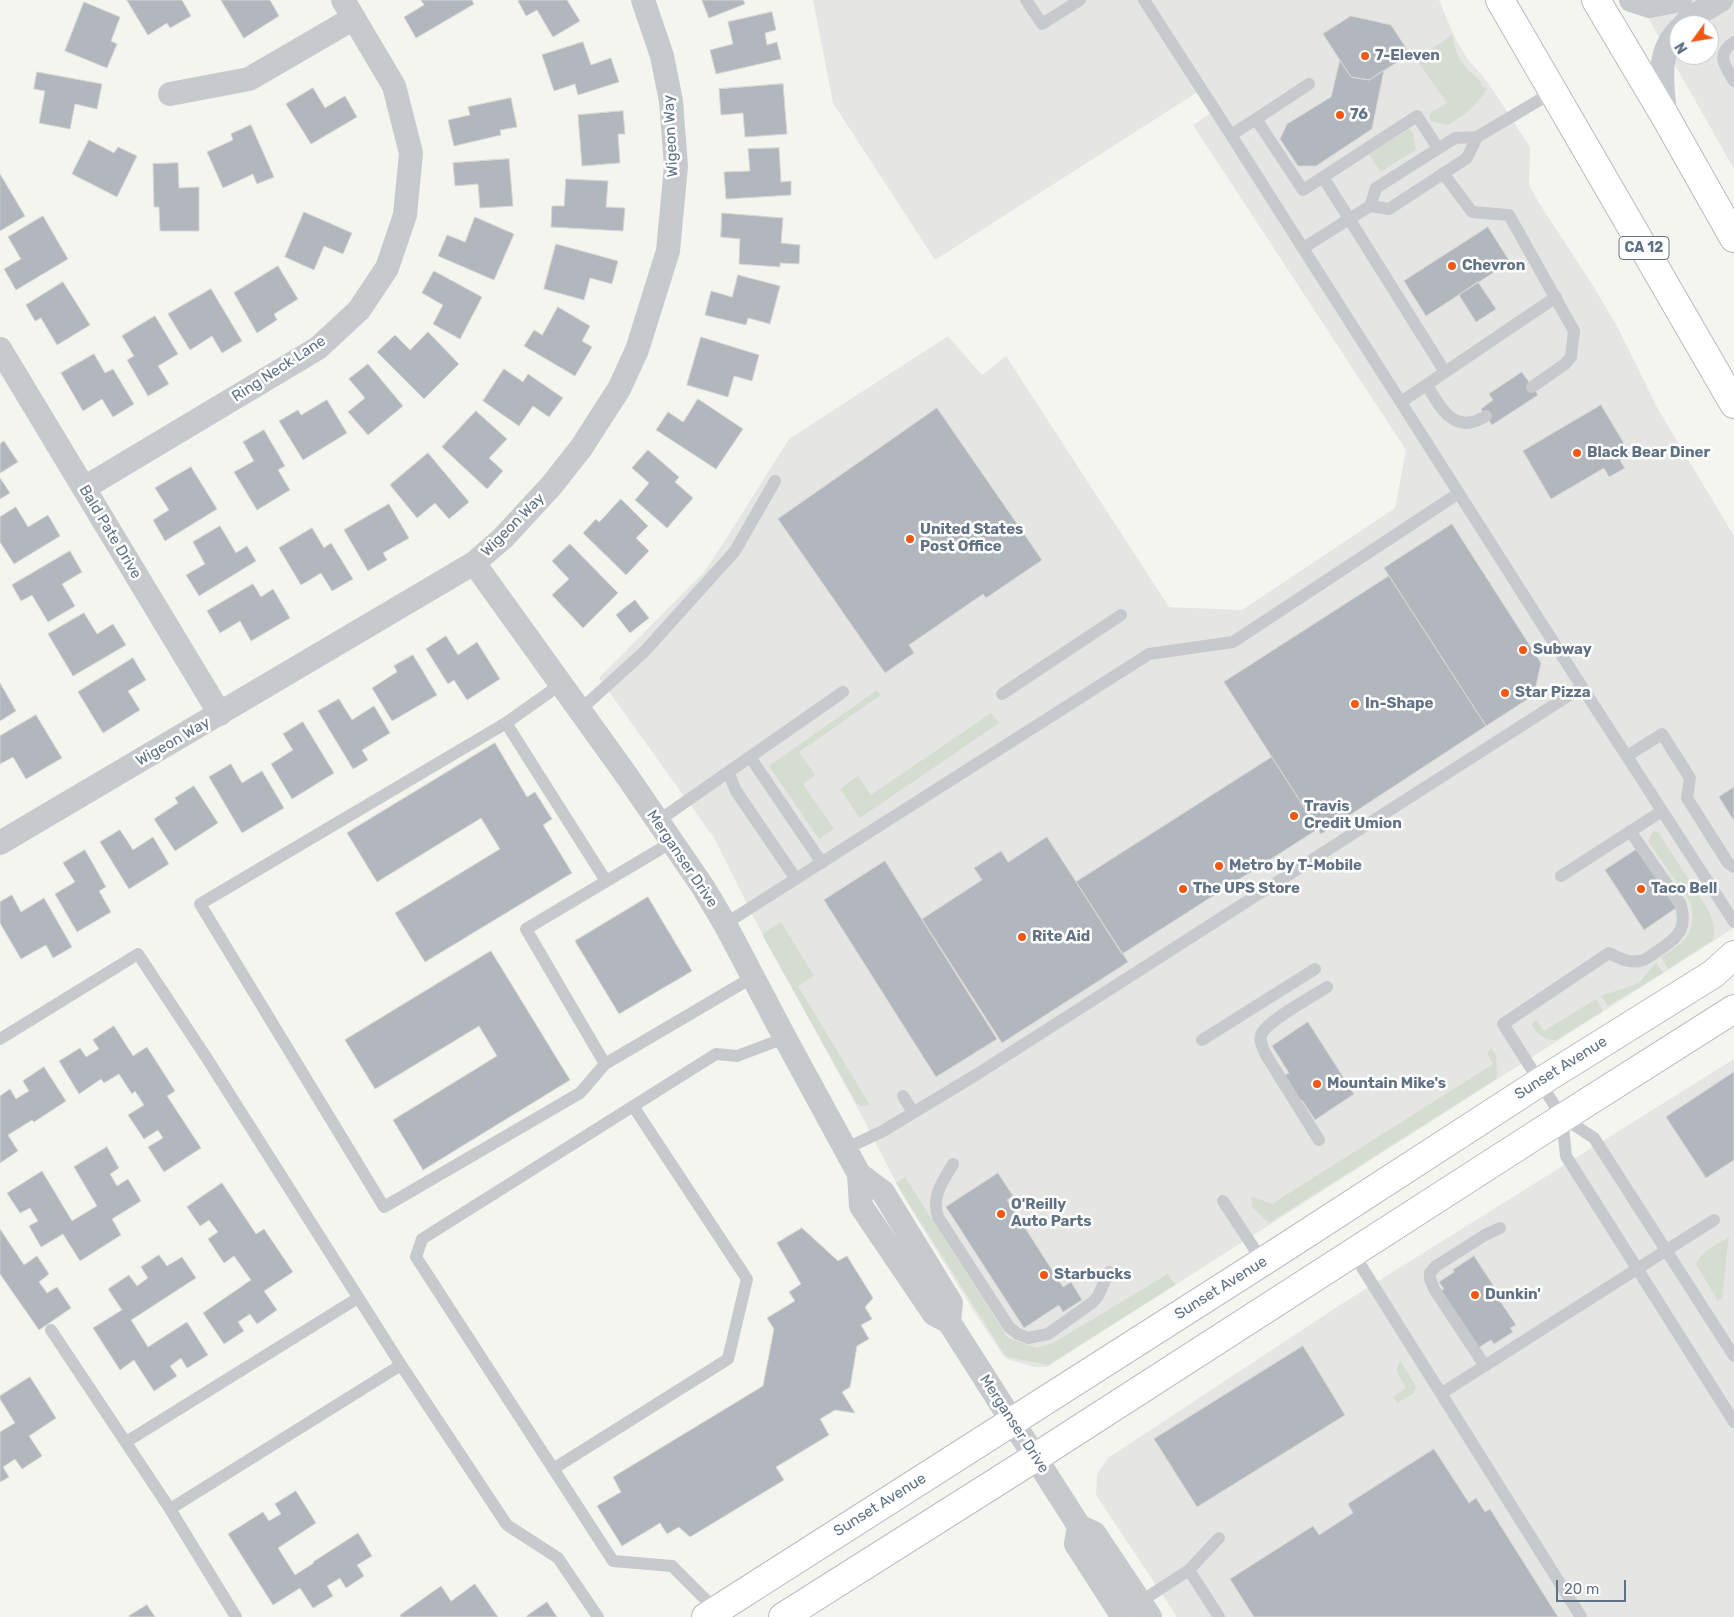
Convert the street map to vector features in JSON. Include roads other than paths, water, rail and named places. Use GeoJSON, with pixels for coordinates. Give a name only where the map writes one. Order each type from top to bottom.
{"type":"FeatureCollection","features":[{"type":"Feature","properties":{"kind":"main road","name":"CA 12"},"geometry":{"type":"LineString","coordinates":[[1500,0],[1734,404]]}},
{"type":"Feature","properties":{"kind":"main road"},"geometry":{"type":"LineString","coordinates":[[1596,0],[1665,116],[1734,238]]}},
{"type":"Feature","properties":{"kind":"main road","name":"Sunset Avenue"},"geometry":{"type":"LineString","coordinates":[[711,1614],[1263,1262],[1540,1082],[1714,974],[1734,955]]}},
{"type":"Feature","properties":{"kind":"main road"},"geometry":{"type":"LineString","coordinates":[[782,1617],[1036,1457],[1562,1117],[1734,1009]]}},
{"type":"Feature","properties":{"kind":"street","name":"Wigeon Way"},"geometry":{"type":"LineString","coordinates":[[0,843],[474,563],[503,538],[551,486],[581,448],[620,389],[637,350],[668,251],[676,166],[671,101],[662,56],[643,0]]}},
{"type":"Feature","properties":{"kind":"street"},"geometry":{"type":"LineString","coordinates":[[1631,0],[1650,6],[1680,0]]}},
{"type":"Feature","properties":{"kind":"street"},"geometry":{"type":"LineString","coordinates":[[1695,15],[1721,0]]}},
{"type":"Feature","properties":{"kind":"street"},"geometry":{"type":"LineString","coordinates":[[170,94],[249,79],[348,9]]}},
{"type":"Feature","properties":{"kind":"street","name":"Ring Neck Lane"},"geometry":{"type":"LineString","coordinates":[[84,488],[318,348],[359,310],[387,268],[405,215],[411,153],[394,86],[348,9]]}},
{"type":"Feature","properties":{"kind":"street"},"geometry":{"type":"LineString","coordinates":[[1665,116],[1661,69],[1669,43]]}},
{"type":"Feature","properties":{"kind":"street","name":"Bald Pate Drive"},"geometry":{"type":"LineString","coordinates":[[0,349],[220,714]]}},
{"type":"Feature","properties":{"kind":"street","name":"Merganser Drive"},"geometry":{"type":"LineString","coordinates":[[474,563],[580,710],[703,887],[725,924],[784,1038],[859,1174],[883,1192],[951,1303],[949,1322],[1079,1526],[1076,1544],[1138,1612]]}},
{"type":"Feature","properties":{"kind":"lane"},"geometry":{"type":"LineString","coordinates":[[1026,0],[1042,24],[1080,0]]}},
{"type":"Feature","properties":{"kind":"lane"},"geometry":{"type":"LineString","coordinates":[[1144,0],[1734,922]]}},
{"type":"Feature","properties":{"kind":"lane"},"geometry":{"type":"LineString","coordinates":[[1734,42],[1727,46],[1723,52],[1726,67],[1734,81]]}},
{"type":"Feature","properties":{"kind":"lane"},"geometry":{"type":"LineString","coordinates":[[1231,135],[1309,84]]}},
{"type":"Feature","properties":{"kind":"lane"},"geometry":{"type":"LineString","coordinates":[[1370,206],[1376,188],[1438,148],[1455,138],[1477,137],[1553,92]]}},
{"type":"Feature","properties":{"kind":"lane"},"geometry":{"type":"LineString","coordinates":[[1256,119],[1303,190],[1417,116],[1438,148]]}},
{"type":"Feature","properties":{"kind":"lane"},"geometry":{"type":"LineString","coordinates":[[1303,248],[1370,206],[1389,208],[1443,174],[1467,158],[1477,137]]}},
{"type":"Feature","properties":{"kind":"lane"},"geometry":{"type":"LineString","coordinates":[[1443,174],[1472,212],[1509,215],[1574,331],[1571,357],[1565,364],[1532,386]]}},
{"type":"Feature","properties":{"kind":"lane"},"geometry":{"type":"LineString","coordinates":[[1323,177],[1445,372]]}},
{"type":"Feature","properties":{"kind":"lane"},"geometry":{"type":"LineString","coordinates":[[1401,402],[1556,297]]}},
{"type":"Feature","properties":{"kind":"lane"},"geometry":{"type":"LineString","coordinates":[[1426,385],[1440,408],[1450,418],[1462,423],[1472,423],[1486,416]]}},
{"type":"Feature","properties":{"kind":"lane"},"geometry":{"type":"LineString","coordinates":[[580,710],[644,652],[736,551],[775,481]]}},
{"type":"Feature","properties":{"kind":"lane"},"geometry":{"type":"LineString","coordinates":[[725,924],[1149,654],[1232,642],[1460,494]]}},
{"type":"Feature","properties":{"kind":"lane"},"geometry":{"type":"LineString","coordinates":[[1002,694],[1121,615]]}},
{"type":"Feature","properties":{"kind":"lane"},"geometry":{"type":"LineString","coordinates":[[561,684],[506,723],[200,904],[384,1207],[580,1093],[606,1064],[753,977]]}},
{"type":"Feature","properties":{"kind":"lane"},"geometry":{"type":"LineString","coordinates":[[845,1149],[883,1131],[979,1074],[1582,687]]}},
{"type":"Feature","properties":{"kind":"lane"},"geometry":{"type":"LineString","coordinates":[[658,822],[843,692]]}},
{"type":"Feature","properties":{"kind":"lane"},"geometry":{"type":"LineString","coordinates":[[506,723],[606,881]]}},
{"type":"Feature","properties":{"kind":"lane"},"geometry":{"type":"LineString","coordinates":[[1627,756],[1662,734],[1690,778],[1687,798],[1728,863],[1734,867]]}},
{"type":"Feature","properties":{"kind":"lane"},"geometry":{"type":"LineString","coordinates":[[750,757],[822,863]]}},
{"type":"Feature","properties":{"kind":"lane"},"geometry":{"type":"LineString","coordinates":[[728,772],[736,791],[796,879]]}},
{"type":"Feature","properties":{"kind":"lane"},"geometry":{"type":"LineString","coordinates":[[1561,876],[1662,811]]}},
{"type":"Feature","properties":{"kind":"lane"},"geometry":{"type":"LineString","coordinates":[[1630,831],[1680,903],[1684,912],[1684,922],[1674,940],[1642,961],[1623,960],[1610,953],[1502,1024],[1562,1117],[1594,1138],[1734,1356]]}},
{"type":"Feature","properties":{"kind":"lane"},"geometry":{"type":"LineString","coordinates":[[606,1064],[526,929],[672,842]]}},
{"type":"Feature","properties":{"kind":"lane"},"geometry":{"type":"LineString","coordinates":[[0,1040],[138,954],[208,1060],[401,1365],[507,1525],[558,1558],[598,1617]]}},
{"type":"Feature","properties":{"kind":"lane"},"geometry":{"type":"LineString","coordinates":[[1202,1040],[1315,969]]}},
{"type":"Feature","properties":{"kind":"lane"},"geometry":{"type":"LineString","coordinates":[[1319,1140],[1266,1055],[1260,1042],[1262,1033],[1270,1024],[1327,987]]}},
{"type":"Feature","properties":{"kind":"lane"},"geometry":{"type":"LineString","coordinates":[[711,1614],[672,1566],[613,1561],[416,1257],[422,1238],[716,1054],[737,1056],[784,1038]]}},
{"type":"Feature","properties":{"kind":"lane"},"geometry":{"type":"LineString","coordinates":[[903,1096],[913,1112]]}},
{"type":"Feature","properties":{"kind":"lane"},"geometry":{"type":"LineString","coordinates":[[554,1470],[728,1359],[747,1279],[633,1106]]}},
{"type":"Feature","properties":{"kind":"lane"},"geometry":{"type":"LineString","coordinates":[[1562,1117],[1566,1156],[1734,1422]]}},
{"type":"Feature","properties":{"kind":"lane"},"geometry":{"type":"LineString","coordinates":[[953,1164],[935,1199],[935,1209],[938,1217],[1009,1327],[1018,1334],[1028,1338],[1048,1334],[1086,1308],[1098,1296],[1109,1272]]}},
{"type":"Feature","properties":{"kind":"lane"},"geometry":{"type":"LineString","coordinates":[[1222,1201],[1263,1262]]}},
{"type":"Feature","properties":{"kind":"lane"},"geometry":{"type":"LineString","coordinates":[[1442,1393],[1714,1220]]}},
{"type":"Feature","properties":{"kind":"lane"},"geometry":{"type":"LineString","coordinates":[[1485,1366],[1434,1289],[1430,1280],[1430,1272],[1436,1266],[1485,1235],[1500,1228]]}},
{"type":"Feature","properties":{"kind":"lane"},"geometry":{"type":"LineString","coordinates":[[1353,1252],[1581,1617]]}},
{"type":"Feature","properties":{"kind":"lane"},"geometry":{"type":"LineString","coordinates":[[126,1442],[358,1298]]}},
{"type":"Feature","properties":{"kind":"lane"},"geometry":{"type":"LineString","coordinates":[[51,1330],[170,1509],[236,1617]]}},
{"type":"Feature","properties":{"kind":"lane"},"geometry":{"type":"LineString","coordinates":[[170,1509],[401,1365]]}},
{"type":"Feature","properties":{"kind":"lane"},"geometry":{"type":"LineString","coordinates":[[1138,1612],[1189,1570],[1219,1538]]}},
{"type":"Feature","properties":{"kind":"lane"},"geometry":{"type":"LineString","coordinates":[[1189,1570],[1219,1617]]}},
{"type":"Feature","properties":{"kind":"place","name":"7-Eleven"},"geometry":{"type":"Point","coordinates":[1365,56]}},
{"type":"Feature","properties":{"kind":"place","name":"76"},"geometry":{"type":"Point","coordinates":[1340,115]}},
{"type":"Feature","properties":{"kind":"place","name":"Chevron"},"geometry":{"type":"Point","coordinates":[1452,266]}},
{"type":"Feature","properties":{"kind":"place","name":"Black Bear Diner"},"geometry":{"type":"Point","coordinates":[1577,453]}},
{"type":"Feature","properties":{"kind":"place","name":"United States Post Office"},"geometry":{"type":"Point","coordinates":[910,539]}},
{"type":"Feature","properties":{"kind":"place","name":"Subway"},"geometry":{"type":"Point","coordinates":[1523,650]}},
{"type":"Feature","properties":{"kind":"place","name":"Star Pizza"},"geometry":{"type":"Point","coordinates":[1505,693]}},
{"type":"Feature","properties":{"kind":"place","name":"In-Shape"},"geometry":{"type":"Point","coordinates":[1355,704]}},
{"type":"Feature","properties":{"kind":"place","name":"Travis Credit Umion"},"geometry":{"type":"Point","coordinates":[1294,816]}},
{"type":"Feature","properties":{"kind":"place","name":"Metro by T-Mobile"},"geometry":{"type":"Point","coordinates":[1219,866]}},
{"type":"Feature","properties":{"kind":"place","name":"The UPS Store"},"geometry":{"type":"Point","coordinates":[1183,889]}},
{"type":"Feature","properties":{"kind":"place","name":"Taco Bell"},"geometry":{"type":"Point","coordinates":[1641,889]}},
{"type":"Feature","properties":{"kind":"place","name":"Rite Aid"},"geometry":{"type":"Point","coordinates":[1022,937]}},
{"type":"Feature","properties":{"kind":"place","name":"Mountain Mike's"},"geometry":{"type":"Point","coordinates":[1317,1084]}},
{"type":"Feature","properties":{"kind":"place","name":"O'Reilly Auto Parts"},"geometry":{"type":"Point","coordinates":[1001,1214]}},
{"type":"Feature","properties":{"kind":"place","name":"Starbucks"},"geometry":{"type":"Point","coordinates":[1044,1275]}},
{"type":"Feature","properties":{"kind":"place","name":"Dunkin'"},"geometry":{"type":"Point","coordinates":[1475,1295]}}]}
